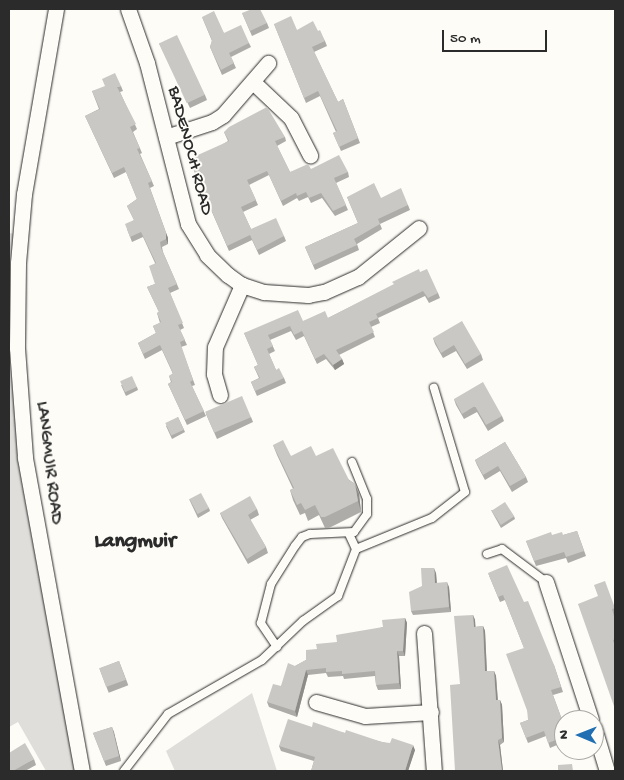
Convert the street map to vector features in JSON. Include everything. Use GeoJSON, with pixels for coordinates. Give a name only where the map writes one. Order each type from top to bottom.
{"type":"FeatureCollection","features":[{"type":"Feature","properties":{"kind":"street","name":"LANGMUIR ROAD"},"geometry":{"type":"LineString","coordinates":[[56,9],[14,234],[17,348],[25,458],[82,771]]}},
{"type":"Feature","properties":{"kind":"street","name":"BADENOCH ROAD"},"geometry":{"type":"LineString","coordinates":[[128,9],[147,63],[188,224],[207,255],[242,285],[285,295],[324,292],[358,277],[419,228]]}},
{"type":"Feature","properties":{"kind":"street"},"geometry":{"type":"LineString","coordinates":[[166,137],[212,122],[234,105],[268,63]]}},
{"type":"Feature","properties":{"kind":"street"},"geometry":{"type":"LineString","coordinates":[[253,82],[291,118],[310,155]]}},
{"type":"Feature","properties":{"kind":"street"},"geometry":{"type":"LineString","coordinates":[[220,395],[214,374],[215,347],[242,285]]}},
{"type":"Feature","properties":{"kind":"street"},"geometry":{"type":"LineString","coordinates":[[546,582],[589,710]]}},
{"type":"Feature","properties":{"kind":"street"},"geometry":{"type":"LineString","coordinates":[[424,633],[434,771]]}},
{"type":"Feature","properties":{"kind":"street"},"geometry":{"type":"LineString","coordinates":[[316,702],[365,716],[431,712]]}},
{"type":"Feature","properties":{"kind":"lane"},"geometry":{"type":"LineString","coordinates":[[356,549],[432,518],[465,492],[434,388]]}},
{"type":"Feature","properties":{"kind":"lane"},"geometry":{"type":"LineString","coordinates":[[277,647],[261,623],[271,584],[295,546],[302,536],[310,534],[350,534],[359,529],[367,514],[367,499],[352,462]]}},
{"type":"Feature","properties":{"kind":"lane"},"geometry":{"type":"LineString","coordinates":[[124,771],[168,714],[262,660],[303,621],[338,596],[356,549],[350,534]]}},
{"type":"Feature","properties":{"kind":"lane"},"geometry":{"type":"LineString","coordinates":[[488,554],[502,549],[546,582]]}},
{"type":"Feature","properties":{"kind":"shaded area"},"geometry":{"type":"Polygon","coordinates":[[[9,233],[20,235],[21,420],[82,771],[46,771],[18,722],[9,727],[9,233]]]}},
{"type":"Feature","properties":{"kind":"shaded area"},"geometry":{"type":"Polygon","coordinates":[[[252,693],[277,771],[175,771],[166,751],[252,693]]]}},
{"type":"Feature","properties":{"kind":"building"},"geometry":{"type":"Polygon","coordinates":[[[252,9],[260,9],[267,23],[250,31],[242,13],[252,9]]]}},
{"type":"Feature","properties":{"kind":"building"},"geometry":{"type":"Polygon","coordinates":[[[214,11],[224,33],[241,25],[249,43],[229,53],[234,63],[221,70],[210,47],[212,40],[202,17],[214,11]]]}},
{"type":"Feature","properties":{"kind":"building"},"geometry":{"type":"Polygon","coordinates":[[[291,16],[297,30],[313,21],[325,41],[312,47],[338,102],[343,99],[358,138],[339,147],[333,133],[337,131],[318,91],[304,98],[274,24],[291,16]]]}},
{"type":"Feature","properties":{"kind":"building"},"geometry":{"type":"Polygon","coordinates":[[[177,35],[205,95],[187,103],[159,43],[177,35]]]}},
{"type":"Feature","properties":{"kind":"building"},"geometry":{"type":"Polygon","coordinates":[[[115,73],[121,86],[117,87],[136,124],[130,127],[140,148],[137,149],[152,181],[148,183],[166,233],[166,239],[160,242],[161,248],[177,284],[168,288],[183,323],[178,325],[185,340],[180,342],[193,380],[190,382],[204,411],[185,420],[168,384],[172,382],[169,376],[173,373],[160,345],[143,354],[138,343],[156,333],[153,326],[161,322],[157,313],[159,312],[147,287],[155,284],[149,266],[156,263],[141,232],[130,237],[125,224],[134,220],[127,206],[137,199],[124,167],[112,173],[85,116],[100,109],[92,91],[105,86],[102,79],[115,73]]]}},
{"type":"Feature","properties":{"kind":"building"},"geometry":{"type":"Polygon","coordinates":[[[267,107],[285,137],[275,141],[290,172],[308,164],[311,169],[339,155],[348,172],[334,178],[346,205],[333,211],[321,193],[309,198],[306,192],[297,196],[296,193],[281,201],[267,171],[247,180],[256,200],[241,207],[251,229],[276,218],[284,236],[257,250],[250,235],[227,246],[189,159],[229,141],[224,132],[229,127],[267,107]]]}},
{"type":"Feature","properties":{"kind":"building"},"geometry":{"type":"Polygon","coordinates":[[[374,183],[381,198],[401,188],[408,205],[378,219],[380,224],[354,239],[357,245],[313,265],[305,247],[358,223],[347,197],[374,183]]]}},
{"type":"Feature","properties":{"kind":"building"},"geometry":{"type":"Polygon","coordinates":[[[419,269],[420,272],[427,269],[438,293],[428,298],[423,291],[376,314],[378,318],[369,322],[374,332],[336,350],[342,359],[333,365],[324,354],[315,359],[302,331],[294,335],[290,326],[268,335],[273,346],[267,349],[276,370],[279,368],[284,378],[255,391],[251,382],[260,378],[254,367],[258,365],[244,333],[298,310],[303,321],[325,311],[328,318],[419,269]]]}},
{"type":"Feature","properties":{"kind":"building"},"geometry":{"type":"Polygon","coordinates":[[[462,321],[481,354],[465,364],[454,345],[441,353],[433,338],[462,321]]]}},
{"type":"Feature","properties":{"kind":"building"},"geometry":{"type":"Polygon","coordinates":[[[132,376],[137,387],[125,392],[120,381],[132,376]]]}},
{"type":"Feature","properties":{"kind":"building"},"geometry":{"type":"Polygon","coordinates":[[[483,382],[502,416],[486,425],[475,406],[462,414],[454,399],[483,382]]]}},
{"type":"Feature","properties":{"kind":"building"},"geometry":{"type":"Polygon","coordinates":[[[242,396],[251,417],[214,433],[205,412],[242,396]]]}},
{"type":"Feature","properties":{"kind":"building"},"geometry":{"type":"Polygon","coordinates":[[[178,417],[184,430],[171,436],[165,423],[178,417]]]}},
{"type":"Feature","properties":{"kind":"building"},"geometry":{"type":"Polygon","coordinates":[[[283,440],[291,456],[311,446],[316,456],[333,448],[349,480],[355,484],[358,501],[325,517],[321,517],[315,505],[305,510],[301,503],[297,505],[290,490],[294,488],[273,445],[283,440]]]}},
{"type":"Feature","properties":{"kind":"building"},"geometry":{"type":"Polygon","coordinates":[[[505,442],[526,477],[510,486],[498,466],[483,475],[475,460],[505,442]]]}},
{"type":"Feature","properties":{"kind":"building"},"geometry":{"type":"Polygon","coordinates":[[[201,493],[209,508],[198,514],[190,499],[201,493]]]}},
{"type":"Feature","properties":{"kind":"building"},"geometry":{"type":"Polygon","coordinates":[[[250,496],[257,509],[248,515],[266,547],[247,559],[220,513],[250,496]]]}},
{"type":"Feature","properties":{"kind":"building"},"geometry":{"type":"Polygon","coordinates":[[[505,502],[514,516],[501,525],[492,511],[505,502]]]}},
{"type":"Feature","properties":{"kind":"building"},"geometry":{"type":"Polygon","coordinates":[[[577,531],[584,551],[566,557],[564,552],[534,561],[526,541],[551,532],[552,535],[562,532],[563,535],[577,531]]]}},
{"type":"Feature","properties":{"kind":"building"},"geometry":{"type":"Polygon","coordinates":[[[507,565],[524,602],[528,601],[554,665],[561,687],[551,690],[558,710],[554,710],[554,741],[548,743],[544,731],[526,738],[520,723],[528,720],[528,713],[506,654],[524,648],[503,595],[498,597],[488,573],[507,565]]]}},
{"type":"Feature","properties":{"kind":"building"},"geometry":{"type":"Polygon","coordinates":[[[421,568],[434,568],[435,583],[447,582],[449,607],[411,611],[409,592],[422,586],[421,568]]]}},
{"type":"Feature","properties":{"kind":"building"},"geometry":{"type":"Polygon","coordinates":[[[605,581],[615,608],[612,609],[615,620],[615,639],[613,640],[615,647],[615,709],[578,604],[598,596],[594,585],[605,581]]]}},
{"type":"Feature","properties":{"kind":"building"},"geometry":{"type":"Polygon","coordinates":[[[473,615],[474,627],[483,626],[485,671],[494,671],[496,700],[500,700],[502,738],[498,740],[502,771],[455,771],[450,685],[460,684],[454,616],[473,615]]]}},
{"type":"Feature","properties":{"kind":"building"},"geometry":{"type":"Polygon","coordinates":[[[405,618],[403,651],[397,651],[399,683],[376,685],[375,671],[342,674],[342,671],[326,672],[326,668],[306,670],[295,711],[267,702],[273,684],[281,686],[288,663],[295,666],[306,660],[306,650],[317,649],[316,644],[337,642],[336,635],[383,627],[382,620],[405,618]]]}},
{"type":"Feature","properties":{"kind":"building"},"geometry":{"type":"Polygon","coordinates":[[[119,661],[126,680],[106,687],[99,668],[119,661]]]}},
{"type":"Feature","properties":{"kind":"building"},"geometry":{"type":"Polygon","coordinates":[[[288,719],[312,727],[313,722],[345,733],[346,730],[382,742],[390,743],[392,738],[413,745],[405,771],[311,771],[315,757],[279,746],[288,719]]]}},
{"type":"Feature","properties":{"kind":"building"},"geometry":{"type":"Polygon","coordinates":[[[112,727],[119,756],[104,761],[93,733],[112,727]]]}},
{"type":"Feature","properties":{"kind":"building"},"geometry":{"type":"Polygon","coordinates":[[[25,743],[34,759],[13,771],[9,771],[9,753],[25,743]]]}},
{"type":"Feature","properties":{"kind":"building"},"geometry":{"type":"Polygon","coordinates":[[[572,764],[573,771],[558,771],[558,765],[572,764]]]}},
{"type":"Feature","properties":{"kind":"district","name":"Langmuir"},"geometry":{"type":"Point","coordinates":[135,543]}}]}
